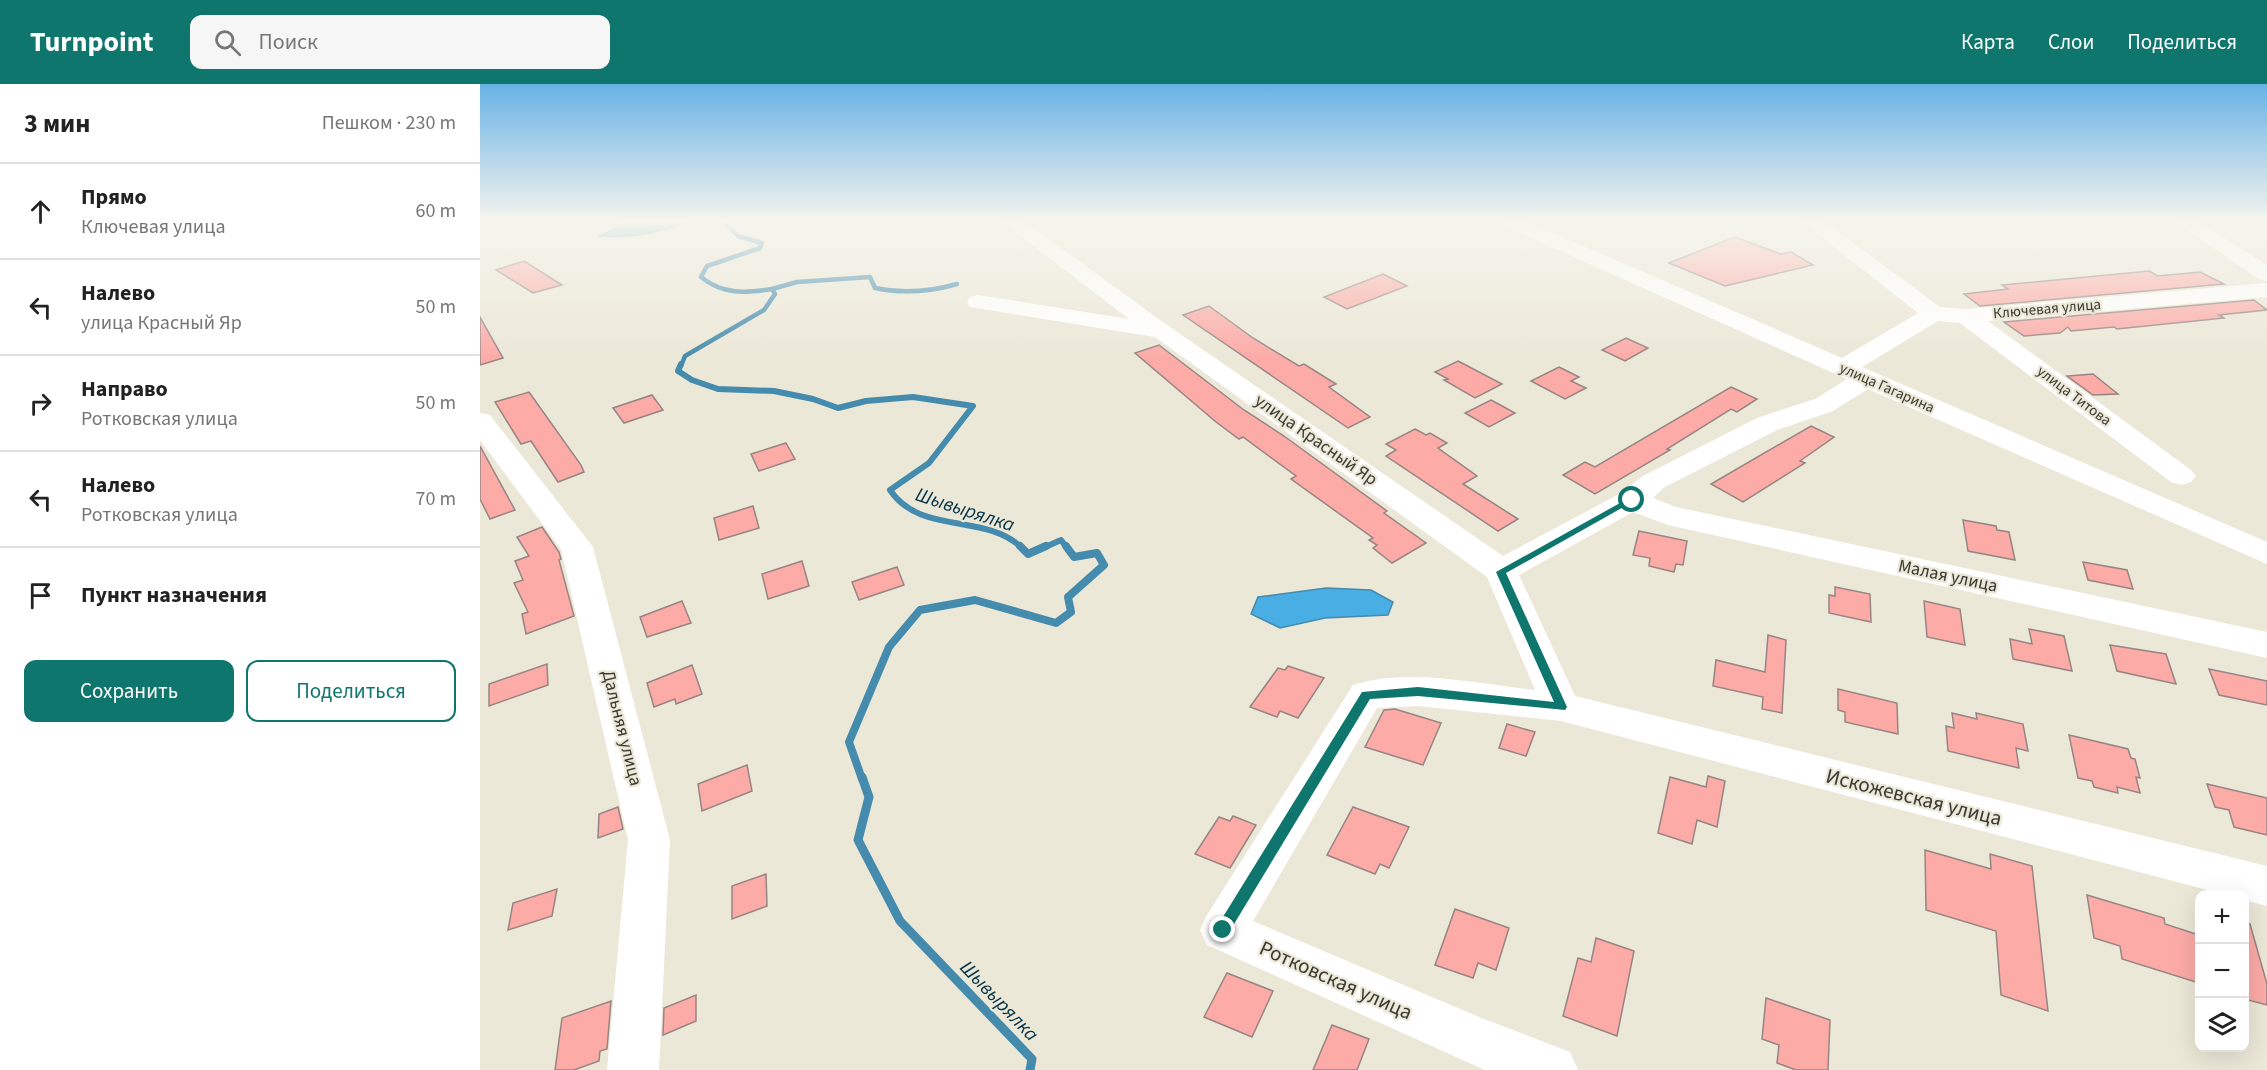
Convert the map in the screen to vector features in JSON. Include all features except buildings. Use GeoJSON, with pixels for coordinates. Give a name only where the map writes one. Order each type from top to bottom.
{"type":"FeatureCollection","features":[{"type":"Feature","properties":{"kind":"street"},"geometry":{"type":"LineString","coordinates":[[1074,267],[1162,331]]}},
{"type":"Feature","properties":{"kind":"street","name":"улица Гагарина"},"geometry":{"type":"LineString","coordinates":[[1613,267],[2267,554]]}},
{"type":"Feature","properties":{"kind":"street"},"geometry":{"type":"LineString","coordinates":[[1561,707],[1501,572],[1632,500],[1653,482],[1674,471],[1767,423],[1824,405],[1854,374],[1934,314],[1872,267]]}},
{"type":"Feature","properties":{"kind":"street","name":"Ключевая улица"},"geometry":{"type":"LineString","coordinates":[[1934,314],[1966,316],[2267,290]]}},
{"type":"Feature","properties":{"kind":"street","name":"улица Красный Яр"},"geometry":{"type":"LineString","coordinates":[[978,302],[1162,331],[1501,572]]}},
{"type":"Feature","properties":{"kind":"street","name":"улица Титова"},"geometry":{"type":"LineString","coordinates":[[1966,316],[2181,476]]}},
{"type":"Feature","properties":{"kind":"street","name":"Дальняя улица"},"geometry":{"type":"LineString","coordinates":[[480,421],[577,547],[649,840],[633,1070]]}},
{"type":"Feature","properties":{"kind":"street","name":"Малая улица"},"geometry":{"type":"LineString","coordinates":[[1632,500],[1668,515],[2267,645]]}},
{"type":"Feature","properties":{"kind":"street","name":"Ротковская улица"},"geometry":{"type":"LineString","coordinates":[[1552,1070],[1475,1041],[1223,930],[1366,695],[1418,692],[1561,707]]}},
{"type":"Feature","properties":{"kind":"street","name":"Искожевская улица"},"geometry":{"type":"LineString","coordinates":[[1561,707],[2267,886]]}},
{"type":"Feature","properties":{"kind":"water"},"geometry":{"type":"Polygon","coordinates":[[[1326,588],[1371,590],[1393,602],[1388,615],[1325,618],[1280,628],[1251,614],[1258,597],[1326,588]]]}},
{"type":"Feature","properties":{"kind":"waterway","name":"Шывырялка"},"geometry":{"type":"LineString","coordinates":[[706,267],[701,277],[726,290],[744,292],[772,289]]}},
{"type":"Feature","properties":{"kind":"waterway"},"geometry":{"type":"LineString","coordinates":[[772,289],[797,282],[870,277],[875,288],[896,291],[936,289],[957,284]]}},
{"type":"Feature","properties":{"kind":"waterway","name":"Шывырялка"},"geometry":{"type":"LineString","coordinates":[[681,366],[685,356],[764,310],[775,294],[772,289]]}},
{"type":"Feature","properties":{"kind":"waterway","name":"Шывырялка"},"geometry":{"type":"LineString","coordinates":[[681,364],[678,371],[692,380],[718,389],[774,391],[813,399],[838,408],[866,401],[913,397],[973,406],[929,463],[890,490],[903,504],[918,513],[990,530],[1007,537],[1022,548]]}},
{"type":"Feature","properties":{"kind":"waterway","name":"Шывырялка"},"geometry":{"type":"LineString","coordinates":[[1043,548],[1061,540],[1067,548]]}},
{"type":"Feature","properties":{"kind":"waterway","name":"Шывырялка"},"geometry":{"type":"LineString","coordinates":[[1022,548],[1028,554],[1046,546]]}},
{"type":"Feature","properties":{"kind":"waterway","name":"Шывырялка"},"geometry":{"type":"LineString","coordinates":[[862,779],[849,742],[889,647],[920,610],[975,600],[1056,623],[1071,612],[1068,597],[1104,565],[1097,553],[1074,557],[1066,546]]}},
{"type":"Feature","properties":{"kind":"waterway","name":"Шывырялка"},"geometry":{"type":"LineString","coordinates":[[862,777],[869,797],[858,840],[900,921],[1032,1059],[1030,1070]]}},
{"type":"Feature","properties":{"kind":"route"},"geometry":{"type":"LineString","coordinates":[[1223,930],[1366,695],[1418,692],[1561,707],[1501,572],[1632,500]]}}]}
